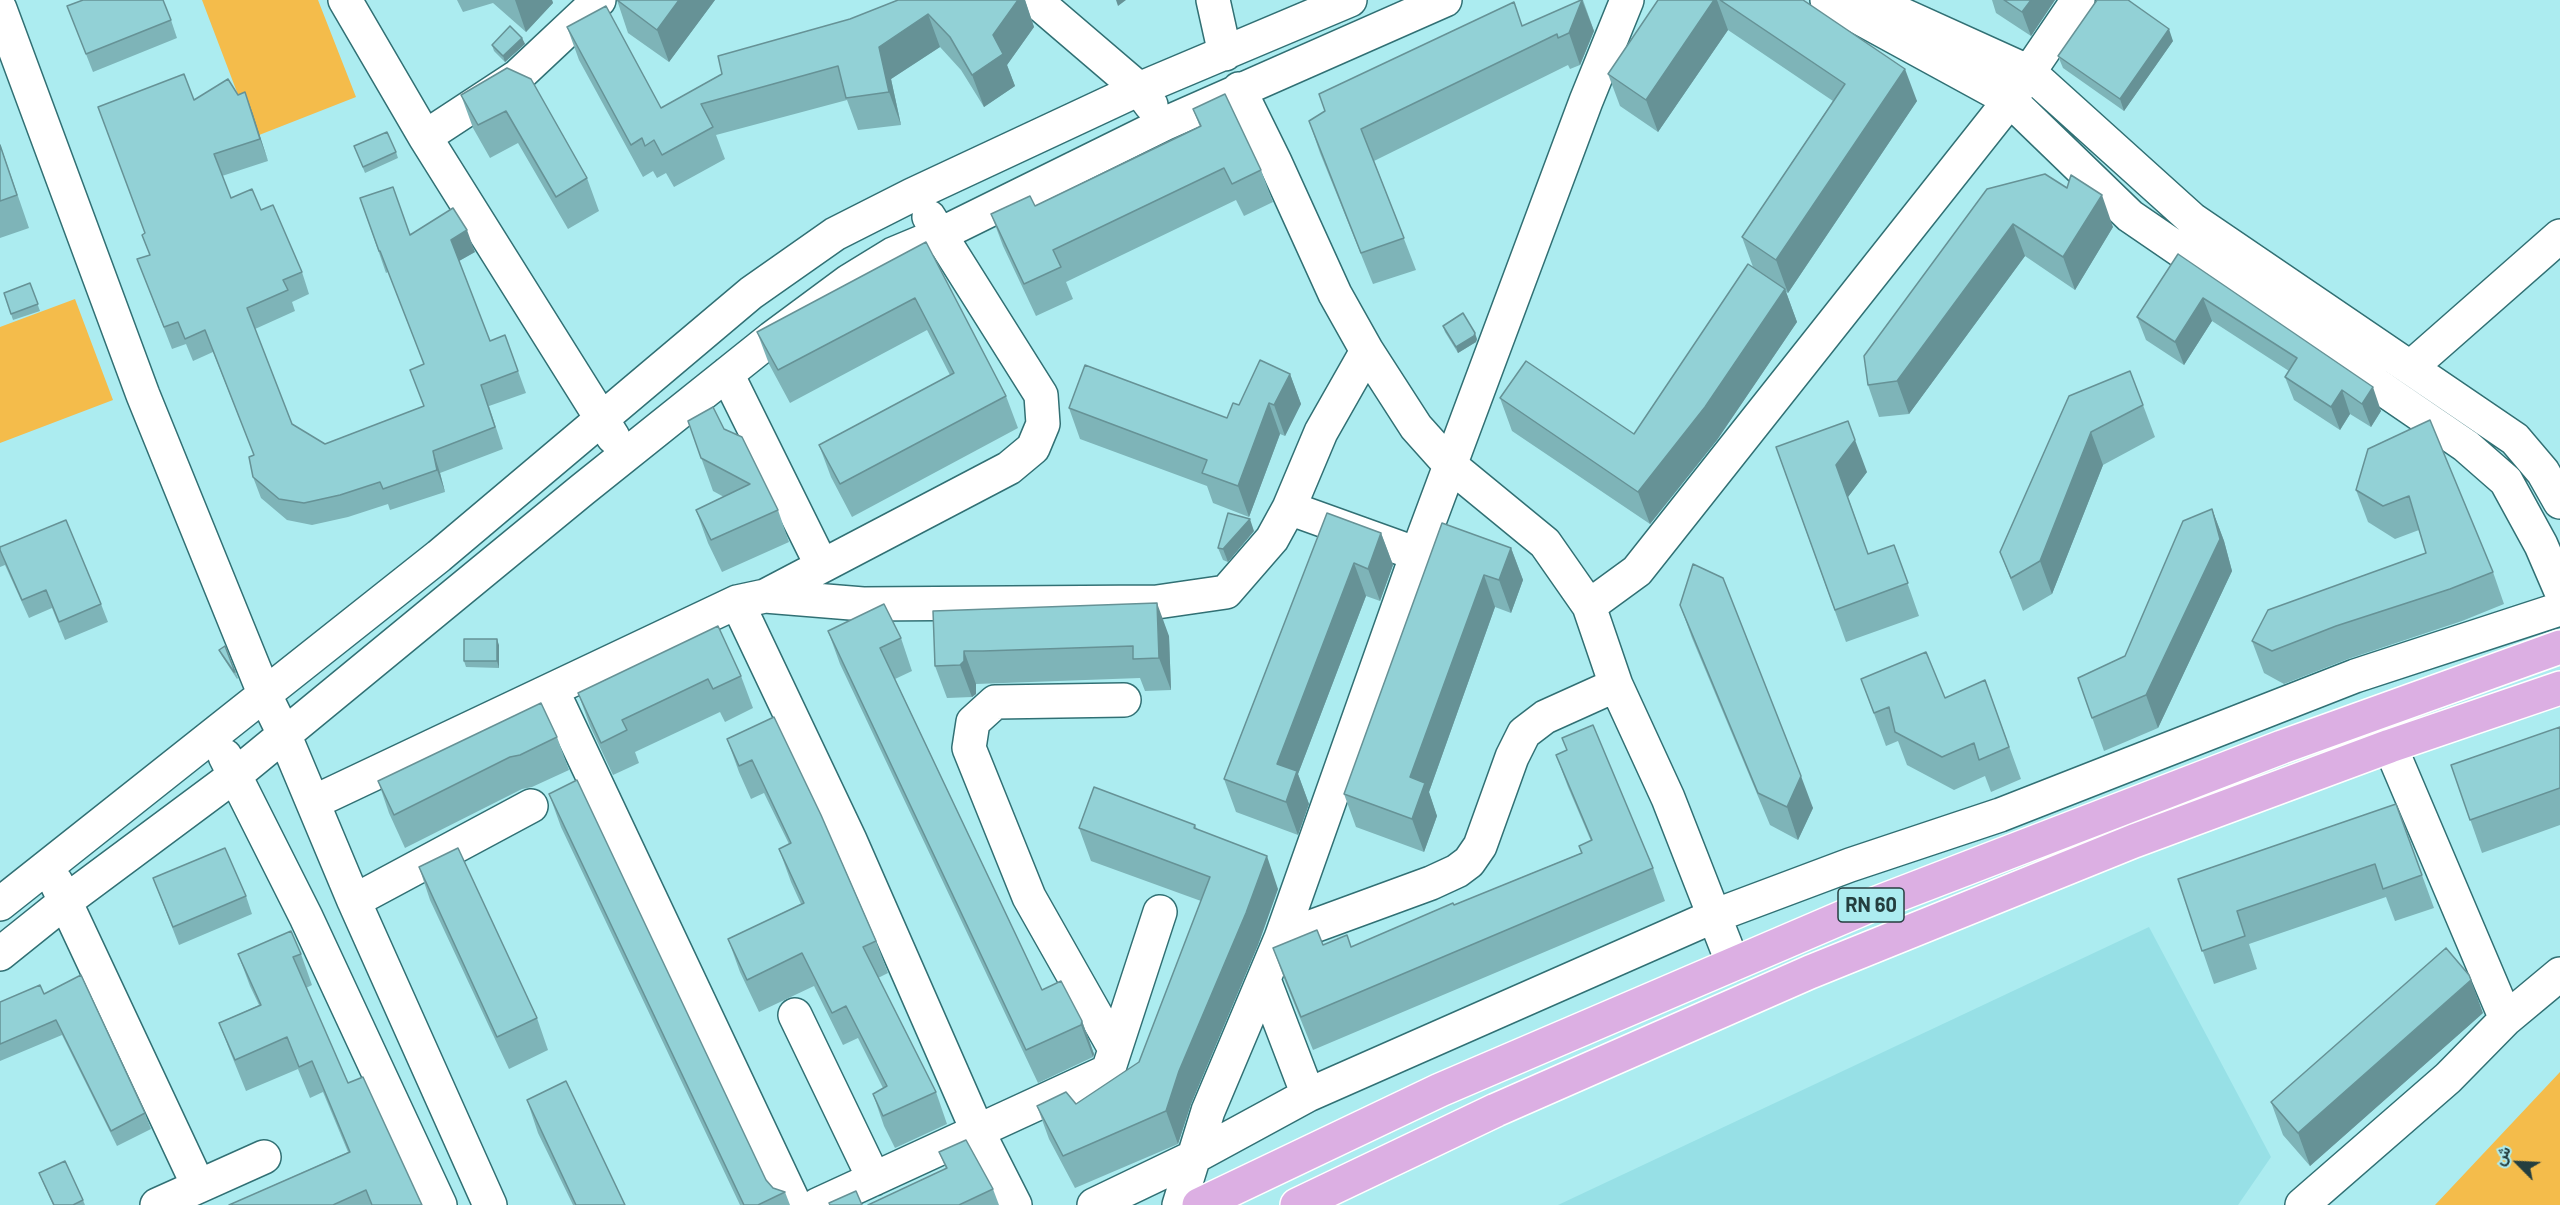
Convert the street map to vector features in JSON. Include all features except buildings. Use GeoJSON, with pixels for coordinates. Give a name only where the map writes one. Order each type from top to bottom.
{"type":"FeatureCollection","features":[{"type":"Feature","properties":{"kind":"main road","name":"RN 60"},"geometry":{"type":"LineString","coordinates":[[1199,1205],[1440,1090],[1869,906],[2282,747],[2560,647]]}},
{"type":"Feature","properties":{"kind":"main road","name":"RN 60"},"geometry":{"type":"LineString","coordinates":[[1297,1205],[1496,1110],[1810,972],[2134,841],[2390,746],[2560,688]]}},
{"type":"Feature","properties":{"kind":"street"},"geometry":{"type":"LineString","coordinates":[[0,2],[4,0]]}},
{"type":"Feature","properties":{"kind":"street"},"geometry":{"type":"LineString","coordinates":[[345,0],[425,137],[603,418],[625,457]]}},
{"type":"Feature","properties":{"kind":"street"},"geometry":{"type":"LineString","coordinates":[[425,137],[518,76],[599,0]]}},
{"type":"Feature","properties":{"kind":"street"},"geometry":{"type":"LineString","coordinates":[[1035,0],[1139,89],[1164,124]]}},
{"type":"Feature","properties":{"kind":"street"},"geometry":{"type":"LineString","coordinates":[[1213,0],[1225,54]]}},
{"type":"Feature","properties":{"kind":"street"},"geometry":{"type":"LineString","coordinates":[[0,904],[439,556],[751,293],[835,234],[912,195],[1139,89],[1350,0]]}},
{"type":"Feature","properties":{"kind":"street"},"geometry":{"type":"LineString","coordinates":[[0,954],[66,901],[234,776],[727,374],[849,281],[893,255],[941,234],[1164,124],[1445,0]]}},
{"type":"Feature","properties":{"kind":"street"},"geometry":{"type":"LineString","coordinates":[[1179,1205],[1208,1111],[1281,938],[1417,554],[1586,101],[1627,0]]}},
{"type":"Feature","properties":{"kind":"street"},"geometry":{"type":"LineString","coordinates":[[1827,0],[2010,100],[2130,216],[2457,440],[2489,465],[2506,481],[2541,545],[2560,589]]}},
{"type":"Feature","properties":{"kind":"street"},"geometry":{"type":"LineString","coordinates":[[1870,0],[2029,72],[2193,220],[2515,440],[2543,472],[2560,502]]}},
{"type":"Feature","properties":{"kind":"street"},"geometry":{"type":"LineString","coordinates":[[1589,606],[1637,571],[2010,100],[2078,0]]}},
{"type":"Feature","properties":{"kind":"street"},"geometry":{"type":"LineString","coordinates":[[0,9],[143,395],[264,693],[490,1205]]}},
{"type":"Feature","properties":{"kind":"street"},"geometry":{"type":"LineString","coordinates":[[1239,89],[1335,294],[1367,351],[1416,427],[1450,465],[1545,543],[1589,606],[1616,686],[1668,798],[1733,964]]}},
{"type":"Feature","properties":{"kind":"street"},"geometry":{"type":"LineString","coordinates":[[314,802],[822,566],[1009,468],[1033,448],[1043,424],[1041,395],[941,234],[912,195]]}},
{"type":"Feature","properties":{"kind":"street"},"geometry":{"type":"LineString","coordinates":[[2411,367],[2560,236]]}},
{"type":"Feature","properties":{"kind":"street"},"geometry":{"type":"LineString","coordinates":[[751,599],[863,604],[1157,602],[1226,592],[1272,539],[1289,508],[1321,432],[1367,351]]}},
{"type":"Feature","properties":{"kind":"street"},"geometry":{"type":"LineString","coordinates":[[727,374],[822,566]]}},
{"type":"Feature","properties":{"kind":"street"},"geometry":{"type":"LineString","coordinates":[[1289,508],[1417,554]]}},
{"type":"Feature","properties":{"kind":"street"},"geometry":{"type":"LineString","coordinates":[[751,599],[854,851],[978,1132],[1016,1205]]}},
{"type":"Feature","properties":{"kind":"street"},"geometry":{"type":"LineString","coordinates":[[1094,1205],[1194,1157],[1308,1095],[1714,916],[1850,865],[2000,815],[2355,676],[2560,609]]}},
{"type":"Feature","properties":{"kind":"street"},"geometry":{"type":"LineString","coordinates":[[1281,938],[1431,883],[1469,862],[1480,846],[1512,757],[1524,733],[1545,717],[1616,686]]}},
{"type":"Feature","properties":{"kind":"street"},"geometry":{"type":"LineString","coordinates":[[552,690],[795,1205]]}},
{"type":"Feature","properties":{"kind":"street"},"geometry":{"type":"LineString","coordinates":[[1115,1049],[1029,897],[969,748],[973,722],[995,702],[1124,700]]}},
{"type":"Feature","properties":{"kind":"street"},"geometry":{"type":"LineString","coordinates":[[2379,713],[2390,746],[2506,1019]]}},
{"type":"Feature","properties":{"kind":"street"},"geometry":{"type":"LineString","coordinates":[[213,733],[306,917],[440,1205]]}},
{"type":"Feature","properties":{"kind":"street"},"geometry":{"type":"LineString","coordinates":[[354,901],[531,806]]}},
{"type":"Feature","properties":{"kind":"street"},"geometry":{"type":"LineString","coordinates":[[48,867],[198,1185]]}},
{"type":"Feature","properties":{"kind":"street"},"geometry":{"type":"LineString","coordinates":[[817,1205],[1108,1071],[1160,912]]}},
{"type":"Feature","properties":{"kind":"street"},"geometry":{"type":"LineString","coordinates":[[2302,1205],[2448,1078],[2506,1019],[2560,974]]}},
{"type":"Feature","properties":{"kind":"street"},"geometry":{"type":"LineString","coordinates":[[1264,980],[1308,1095]]}},
{"type":"Feature","properties":{"kind":"street"},"geometry":{"type":"LineString","coordinates":[[795,1015],[874,1179]]}},
{"type":"Feature","properties":{"kind":"street"},"geometry":{"type":"LineString","coordinates":[[157,1205],[264,1156]]}},
{"type":"Feature","properties":{"kind":"shaded area"},"geometry":{"type":"Polygon","coordinates":[[[202,0],[318,0],[356,97],[254,137],[202,0]]]}},
{"type":"Feature","properties":{"kind":"shaded area"},"geometry":{"type":"Polygon","coordinates":[[[75,299],[113,400],[0,443],[0,327],[75,299]]]}},
{"type":"Feature","properties":{"kind":"shaded area"},"geometry":{"type":"Polygon","coordinates":[[[2149,927],[2271,1157],[2238,1205],[1558,1205],[2149,927]]]}},
{"type":"Feature","properties":{"kind":"shaded area"},"geometry":{"type":"Polygon","coordinates":[[[2560,1072],[2560,1205],[2435,1205],[2560,1072]]]}}]}
